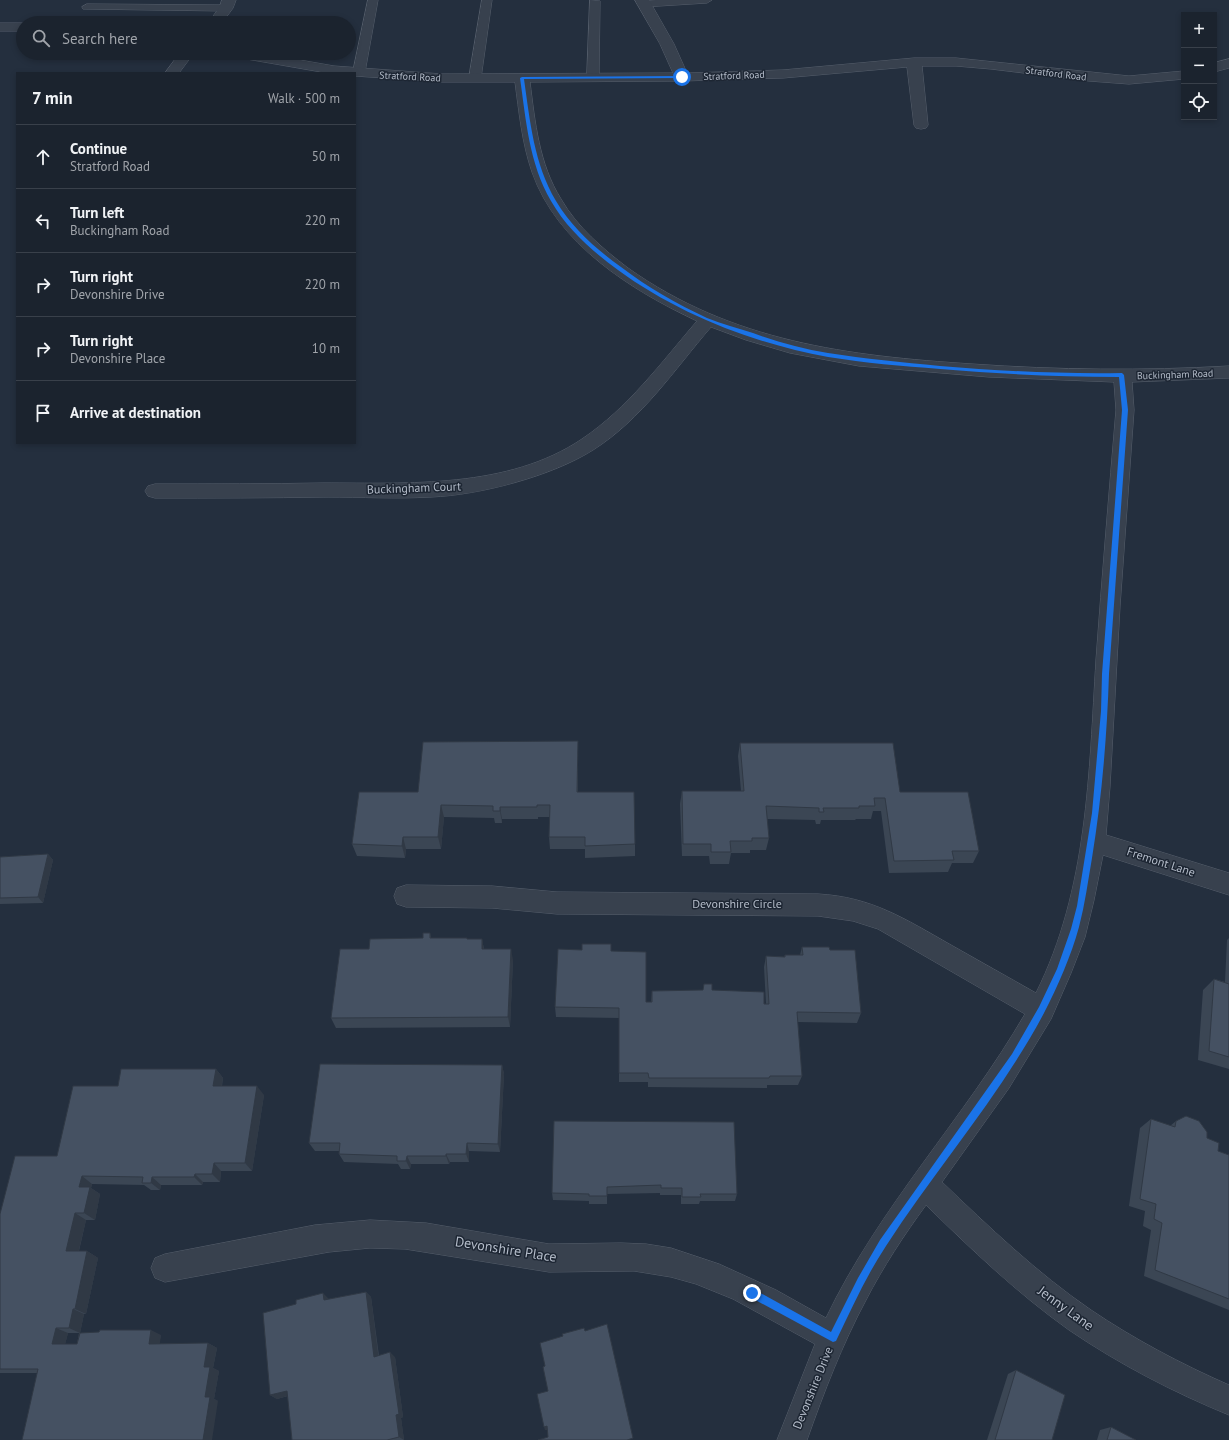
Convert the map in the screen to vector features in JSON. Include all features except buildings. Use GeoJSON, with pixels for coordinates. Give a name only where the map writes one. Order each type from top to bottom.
{"type":"FeatureCollection","features":[{"type":"Feature","properties":{"kind":"street"},"geometry":{"type":"LineString","coordinates":[[643,2],[667,44],[682,77]]}},
{"type":"Feature","properties":{"kind":"street"},"geometry":{"type":"LineString","coordinates":[[220,16],[228,4]]}},
{"type":"Feature","properties":{"kind":"street"},"geometry":{"type":"LineString","coordinates":[[0,27],[16,27]]}},
{"type":"Feature","properties":{"kind":"street"},"geometry":{"type":"LineString","coordinates":[[173,72],[182,60]]}},
{"type":"Feature","properties":{"kind":"street","name":"Stratford Road"},"geometry":{"type":"LineString","coordinates":[[274,60],[359,72],[434,78],[682,77],[790,73],[914,62],[991,64],[1089,77],[1129,80],[1181,75]]}},
{"type":"Feature","properties":{"kind":"street"},"geometry":{"type":"LineString","coordinates":[[914,62],[921,125]]}},
{"type":"Feature","properties":{"kind":"street"},"geometry":{"type":"LineString","coordinates":[[1217,67],[1229,63]]}},
{"type":"Feature","properties":{"kind":"street","name":"Buckingham Road"},"geometry":{"type":"LineString","coordinates":[[522,78],[532,149],[540,174],[554,201],[572,227],[599,253],[636,281],[671,302],[707,320],[776,343],[834,356],[886,363],[1061,376],[1229,372]]}},
{"type":"Feature","properties":{"kind":"street","name":"Buckingham Court"},"geometry":{"type":"LineString","coordinates":[[155,491],[432,490],[478,485],[522,475],[562,459],[599,437],[630,411],[707,320]]}},
{"type":"Feature","properties":{"kind":"street","name":"Devonshire Drive"},"geometry":{"type":"LineString","coordinates":[[792,1440],[803,1409],[833,1338],[861,1281],[883,1243],[1005,1071],[1042,1010],[1060,970],[1075,929],[1084,889],[1092,841],[1103,726],[1105,674],[1125,410],[1122,375]]}},
{"type":"Feature","properties":{"kind":"street","name":"Fremont Lane"},"geometry":{"type":"LineString","coordinates":[[1092,841],[1229,884]]}},
{"type":"Feature","properties":{"kind":"street","name":"Devonshire Circle"},"geometry":{"type":"LineString","coordinates":[[406,896],[492,897],[557,903],[818,905],[839,907],[875,916],[887,921],[1042,1010]]}},
{"type":"Feature","properties":{"kind":"street","name":"Jenny Lane"},"geometry":{"type":"LineString","coordinates":[[924,1184],[1020,1273],[1066,1310],[1135,1353],[1182,1378],[1229,1400]]}},
{"type":"Feature","properties":{"kind":"street","name":"Devonshire Place"},"geometry":{"type":"LineString","coordinates":[[165,1268],[324,1238],[369,1234],[392,1234],[441,1239],[549,1258],[647,1258],[701,1272],[734,1285],[772,1303],[833,1338]]}},
{"type":"Feature","properties":{"kind":"lane"},"geometry":{"type":"LineString","coordinates":[[359,72],[373,0]]}},
{"type":"Feature","properties":{"kind":"lane"},"geometry":{"type":"LineString","coordinates":[[475,78],[487,0]]}},
{"type":"Feature","properties":{"kind":"lane"},"geometry":{"type":"LineString","coordinates":[[643,2],[706,0]]}},
{"type":"Feature","properties":{"kind":"lane"},"geometry":{"type":"LineString","coordinates":[[594,78],[595,1]]}},
{"type":"Feature","properties":{"kind":"lane"},"geometry":{"type":"LineString","coordinates":[[87,7],[228,4]]}},
{"type":"Feature","properties":{"kind":"route"},"geometry":{"type":"LineString","coordinates":[[682,77],[522,78],[532,149],[540,174],[554,201],[572,227],[599,253],[636,281],[671,302],[707,320],[776,343],[827,355],[886,363],[994,372],[1061,376],[1122,375],[1125,410],[1096,813],[1081,906],[1075,929],[1060,970],[1042,1010],[1015,1056],[883,1243],[861,1281],[833,1338],[752,1293]]}}]}
